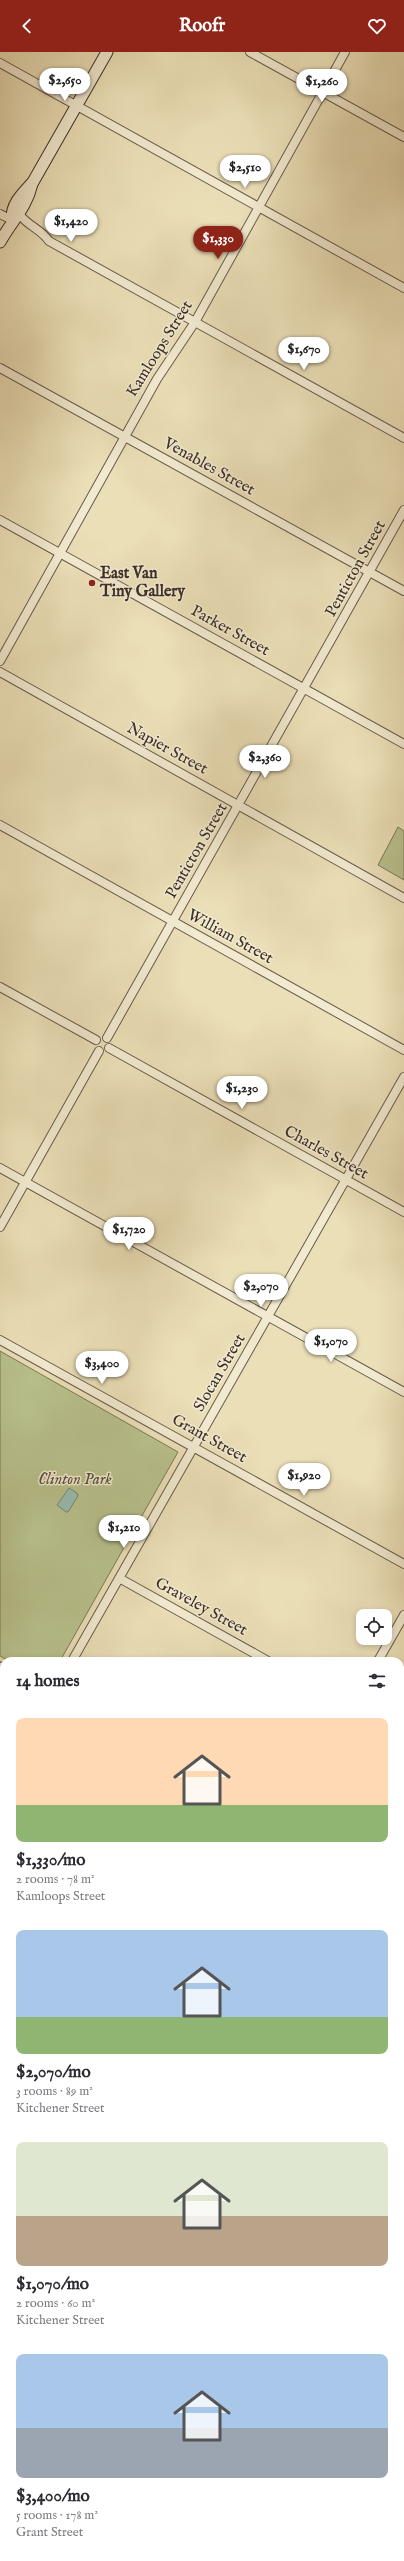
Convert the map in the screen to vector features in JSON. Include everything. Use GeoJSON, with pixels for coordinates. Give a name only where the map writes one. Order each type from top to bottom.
{"type":"FeatureCollection","features":[{"type":"Feature","properties":{"kind":"main road"},"geometry":{"type":"LineString","coordinates":[[0,242],[16,218],[12,210],[20,196],[33,182],[107,52]]}},
{"type":"Feature","properties":{"kind":"street"},"geometry":{"type":"LineString","coordinates":[[250,52],[404,137]]}},
{"type":"Feature","properties":{"kind":"street","name":"Kamloops Street"},"geometry":{"type":"LineString","coordinates":[[0,661],[167,362],[195,322],[345,52]]}},
{"type":"Feature","properties":{"kind":"street"},"geometry":{"type":"LineString","coordinates":[[0,64],[404,288]]}},
{"type":"Feature","properties":{"kind":"street"},"geometry":{"type":"LineString","coordinates":[[0,214],[24,221],[44,233],[49,241],[404,438]]}},
{"type":"Feature","properties":{"kind":"street","name":"Venables Street"},"geometry":{"type":"LineString","coordinates":[[0,368],[404,591]]}},
{"type":"Feature","properties":{"kind":"street","name":"Penticton Street"},"geometry":{"type":"LineString","coordinates":[[107,1038],[404,510]]}},
{"type":"Feature","properties":{"kind":"street","name":"Parker Street"},"geometry":{"type":"LineString","coordinates":[[0,520],[404,744]]}},
{"type":"Feature","properties":{"kind":"street","name":"Napier Street"},"geometry":{"type":"LineString","coordinates":[[0,672],[404,898]]}},
{"type":"Feature","properties":{"kind":"street","name":"William Street"},"geometry":{"type":"LineString","coordinates":[[0,825],[404,1050]]}},
{"type":"Feature","properties":{"kind":"street"},"geometry":{"type":"LineString","coordinates":[[0,987],[96,1040]]}},
{"type":"Feature","properties":{"kind":"street"},"geometry":{"type":"LineString","coordinates":[[96,1040],[102,1037],[107,1038],[110,1043],[109,1048],[106,1051],[99,1051]]}},
{"type":"Feature","properties":{"kind":"street"},"geometry":{"type":"LineString","coordinates":[[96,1040],[95,1045],[99,1051]]}},
{"type":"Feature","properties":{"kind":"street","name":"Charles Street"},"geometry":{"type":"LineString","coordinates":[[109,1048],[404,1212]]}},
{"type":"Feature","properties":{"kind":"street"},"geometry":{"type":"LineString","coordinates":[[0,1227],[99,1051]]}},
{"type":"Feature","properties":{"kind":"street","name":"Slocan Street"},"geometry":{"type":"LineString","coordinates":[[74,1657],[404,1077]]}},
{"type":"Feature","properties":{"kind":"street"},"geometry":{"type":"LineString","coordinates":[[0,1168],[404,1392]]}},
{"type":"Feature","properties":{"kind":"street","name":"Grant Street"},"geometry":{"type":"LineString","coordinates":[[0,1340],[404,1564]]}},
{"type":"Feature","properties":{"kind":"street","name":"Graveley Street"},"geometry":{"type":"LineString","coordinates":[[119,1578],[261,1657]]}},
{"type":"Feature","properties":{"kind":"street"},"geometry":{"type":"LineString","coordinates":[[380,1657],[404,1615]]}},
{"type":"Feature","properties":{"kind":"green space"},"geometry":{"type":"Polygon","coordinates":[[[398,827],[404,831],[404,880],[378,865],[398,827]]]}},
{"type":"Feature","properties":{"kind":"green space","name":"Clinton Park"},"geometry":{"type":"Polygon","coordinates":[[[0,1351],[178,1452],[62,1657],[0,1656],[0,1351]]]}},
{"type":"Feature","properties":{"kind":"water"},"geometry":{"type":"Polygon","coordinates":[[[69,1488],[77,1493],[78,1496],[68,1512],[66,1512],[57,1505],[69,1488]]]}},
{"type":"Feature","properties":{"kind":"place","name":"East Van Tiny Gallery"},"geometry":{"type":"Point","coordinates":[92,583]}}]}
